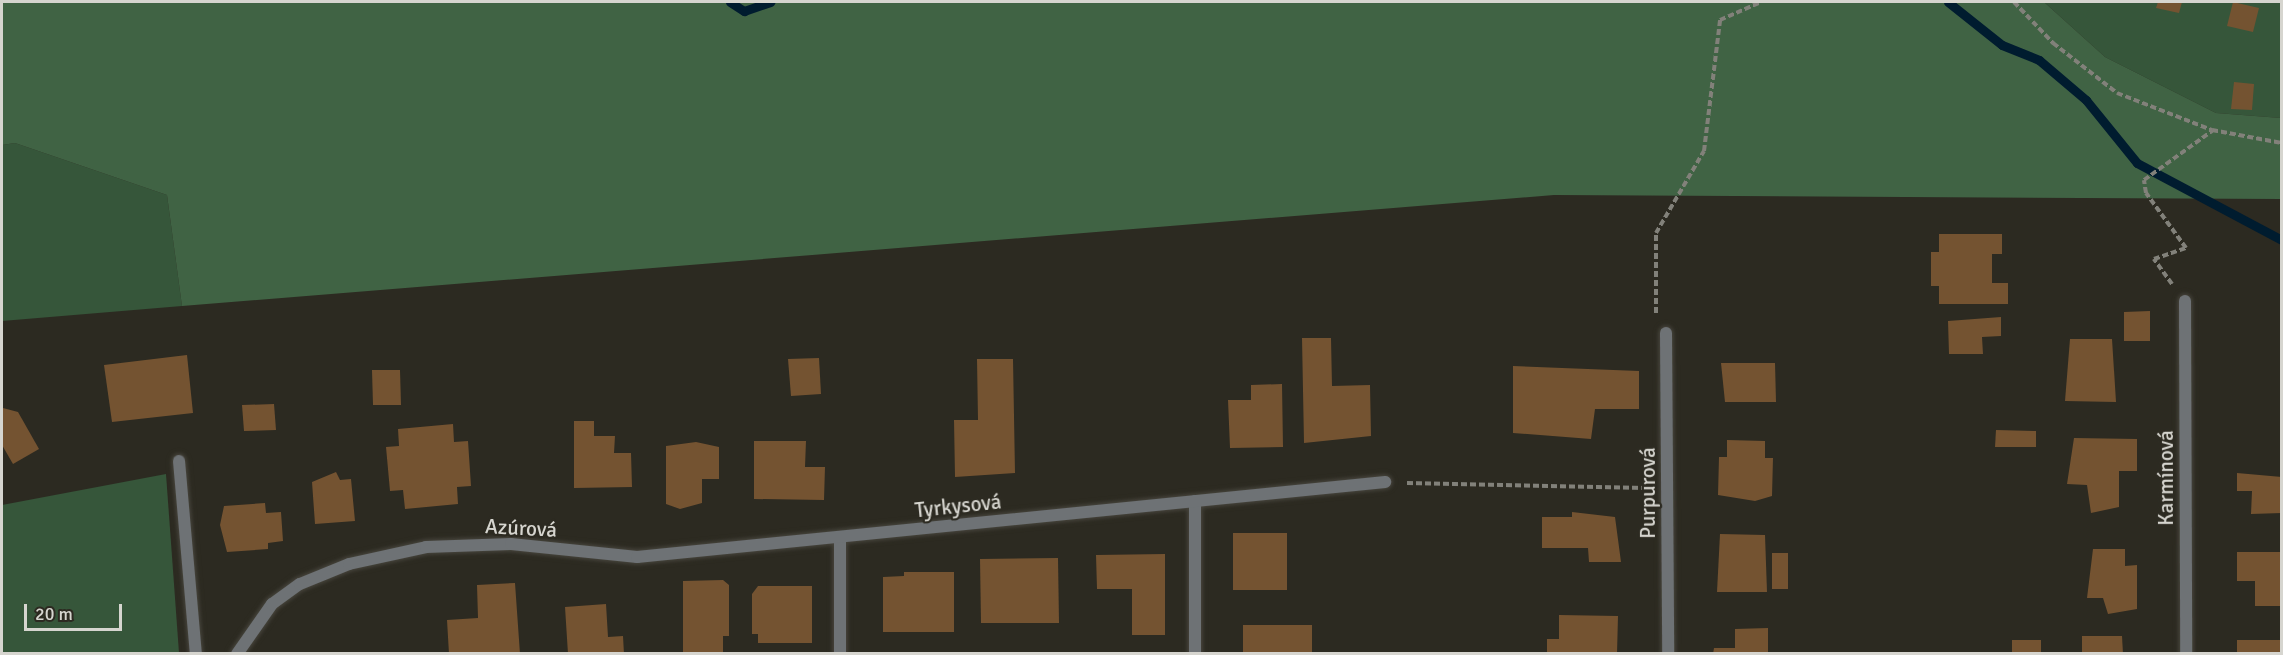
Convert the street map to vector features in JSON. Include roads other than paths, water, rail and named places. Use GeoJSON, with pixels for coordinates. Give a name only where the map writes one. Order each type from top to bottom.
{"type":"FeatureCollection","features":[{"type":"Feature","properties":{"kind":"street","name":"Karmínová"},"geometry":{"type":"LineString","coordinates":[[2185,302],[2186,654]]}},
{"type":"Feature","properties":{"kind":"street","name":"Purpurová"},"geometry":{"type":"LineString","coordinates":[[1666,333],[1668,654]]}},
{"type":"Feature","properties":{"kind":"street"},"geometry":{"type":"LineString","coordinates":[[179,461],[196,654]]}},
{"type":"Feature","properties":{"kind":"street","name":"Tyrkysová"},"geometry":{"type":"LineString","coordinates":[[840,538],[1385,482]]}},
{"type":"Feature","properties":{"kind":"street"},"geometry":{"type":"LineString","coordinates":[[1195,501],[1195,654]]}},
{"type":"Feature","properties":{"kind":"street"},"geometry":{"type":"LineString","coordinates":[[840,538],[840,654]]}},
{"type":"Feature","properties":{"kind":"street","name":"Azúrová"},"geometry":{"type":"LineString","coordinates":[[237,654],[272,604],[300,584],[349,564],[426,547],[511,544],[637,557],[840,538]]}},
{"type":"Feature","properties":{"kind":"waterway"},"geometry":{"type":"LineString","coordinates":[[730,2],[744,11],[770,2]]}},
{"type":"Feature","properties":{"kind":"waterway"},"geometry":{"type":"LineString","coordinates":[[1948,2],[2002,45],[2039,60],[2086,100],[2137,163],[2282,240]]}}]}
